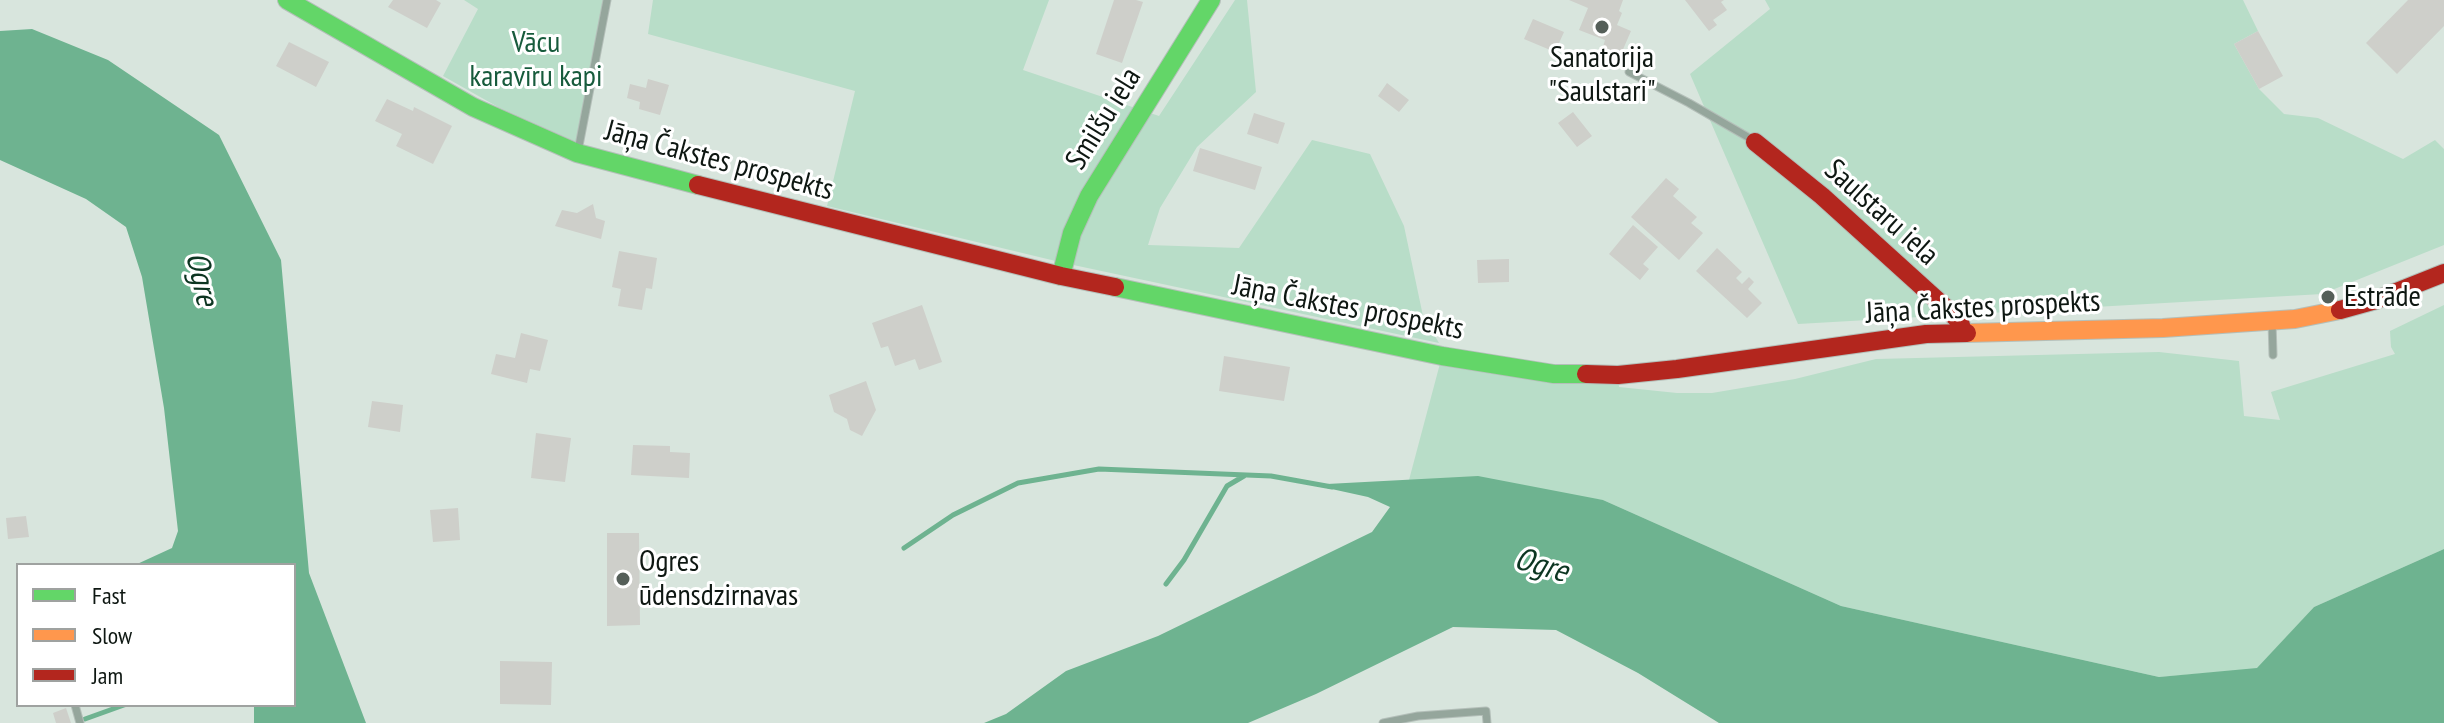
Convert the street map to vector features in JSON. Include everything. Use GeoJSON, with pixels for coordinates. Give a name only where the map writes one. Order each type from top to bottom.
{"type":"FeatureCollection","features":[{"type":"Feature","properties":{"kind":"street","name":"Jāņa Čakstes prospekts"},"geometry":{"type":"LineString","coordinates":[[287,0],[473,107],[577,153],[756,201],[1061,276],[1442,356],[1554,374],[1618,375],[1903,336],[2163,328],[2295,319],[2376,300],[2444,273]]}},
{"type":"Feature","properties":{"kind":"street","name":"Smilšu iela"},"geometry":{"type":"LineString","coordinates":[[1061,276],[1072,233],[1089,196],[1211,0]]}},
{"type":"Feature","properties":{"kind":"street","name":"Saulstaru iela"},"geometry":{"type":"LineString","coordinates":[[1755,142],[1822,196],[1948,310],[1960,322],[1963,332]]}},
{"type":"Feature","properties":{"kind":"lane"},"geometry":{"type":"LineString","coordinates":[[577,153],[607,0]]}},
{"type":"Feature","properties":{"kind":"lane"},"geometry":{"type":"LineString","coordinates":[[1629,72],[1755,142]]}},
{"type":"Feature","properties":{"kind":"lane"},"geometry":{"type":"LineString","coordinates":[[2272,321],[2273,355]]}},
{"type":"Feature","properties":{"kind":"lane"},"geometry":{"type":"LineString","coordinates":[[1383,723],[1418,716],[1486,711],[1487,723]]}},
{"type":"Feature","properties":{"kind":"green space","name":"Vācu karavīru kapi"},"geometry":{"type":"Polygon","coordinates":[[[464,0],[603,0],[607,5],[579,143],[498,107],[443,76],[478,9],[464,0]]]}},
{"type":"Feature","properties":{"kind":"green space"},"geometry":{"type":"Polygon","coordinates":[[[653,0],[1049,0],[1023,70],[1159,116],[1235,0],[1247,0],[1256,92],[1197,147],[1160,208],[1148,245],[1239,248],[1312,140],[1370,154],[1404,226],[1423,316],[1439,343],[1064,263],[827,206],[855,91],[648,34],[653,0]]]}},
{"type":"Feature","properties":{"kind":"green space"},"geometry":{"type":"Polygon","coordinates":[[[1765,0],[2243,0],[2258,31],[2234,44],[2259,89],[2284,114],[2318,118],[2403,159],[2435,140],[2444,149],[2444,245],[2322,294],[1798,324],[1690,74],[1770,9],[1765,0]]]}},
{"type":"Feature","properties":{"kind":"green space"},"geometry":{"type":"Polygon","coordinates":[[[2444,305],[2444,549],[2314,607],[2257,669],[2159,677],[1841,606],[1603,500],[1409,480],[1442,356],[1618,375],[1619,387],[1712,393],[1795,379],[1876,359],[2159,352],[2239,361],[2244,416],[2280,420],[2271,392],[2395,354],[2391,347],[2390,331],[2444,305]]]}},
{"type":"Feature","properties":{"kind":"water","name":"Ogre"},"geometry":{"type":"Polygon","coordinates":[[[32,29],[108,60],[219,135],[281,260],[309,573],[366,723],[254,723],[254,707],[296,707],[296,563],[139,563],[172,548],[178,531],[164,408],[142,277],[126,227],[86,199],[0,160],[0,31],[32,29]]]}},
{"type":"Feature","properties":{"kind":"water","name":"Ogre"},"geometry":{"type":"Polygon","coordinates":[[[1478,476],[1603,500],[1841,606],[2159,677],[2257,668],[2314,607],[2444,549],[2444,723],[1719,723],[1638,673],[1556,630],[1453,627],[1316,694],[1248,723],[984,723],[1006,714],[1066,671],[1158,636],[1372,532],[1390,507],[1368,497],[1327,488],[1327,484],[1478,476]]]}},
{"type":"Feature","properties":{"kind":"building"},"geometry":{"type":"Polygon","coordinates":[[[393,0],[436,0],[441,3],[427,28],[388,7],[393,0]]]}},
{"type":"Feature","properties":{"kind":"building"},"geometry":{"type":"Polygon","coordinates":[[[1114,0],[1143,2],[1122,63],[1096,54],[1114,0]]]}},
{"type":"Feature","properties":{"kind":"building","name":"Sanatorija \"Saulstari\""},"geometry":{"type":"Polygon","coordinates":[[[1569,0],[1623,0],[1617,25],[1631,31],[1621,54],[1603,47],[1605,40],[1579,30],[1588,8],[1569,0]]]}},
{"type":"Feature","properties":{"kind":"building"},"geometry":{"type":"Polygon","coordinates":[[[1685,0],[1724,0],[1721,2],[1727,10],[1713,20],[1717,25],[1709,31],[1685,0]]]}},
{"type":"Feature","properties":{"kind":"building"},"geometry":{"type":"Polygon","coordinates":[[[2408,0],[2444,0],[2444,26],[2397,74],[2366,43],[2408,0]]]}},
{"type":"Feature","properties":{"kind":"building"},"geometry":{"type":"Polygon","coordinates":[[[1533,19],[1564,32],[1555,52],[1524,39],[1533,19]]]}},
{"type":"Feature","properties":{"kind":"building"},"geometry":{"type":"Polygon","coordinates":[[[2258,31],[2283,76],[2259,89],[2234,44],[2258,31]]]}},
{"type":"Feature","properties":{"kind":"building"},"geometry":{"type":"Polygon","coordinates":[[[289,42],[329,62],[316,87],[276,66],[289,42]]]}},
{"type":"Feature","properties":{"kind":"building"},"geometry":{"type":"Polygon","coordinates":[[[648,79],[669,85],[660,115],[639,109],[640,102],[627,98],[630,84],[646,88],[648,79]]]}},
{"type":"Feature","properties":{"kind":"building"},"geometry":{"type":"Polygon","coordinates":[[[1387,83],[1409,100],[1399,112],[1378,96],[1387,83]]]}},
{"type":"Feature","properties":{"kind":"building"},"geometry":{"type":"Polygon","coordinates":[[[387,99],[413,111],[414,107],[452,126],[433,164],[396,146],[402,134],[375,121],[387,99]]]}},
{"type":"Feature","properties":{"kind":"building"},"geometry":{"type":"Polygon","coordinates":[[[1573,112],[1592,136],[1577,147],[1558,123],[1573,112]]]}},
{"type":"Feature","properties":{"kind":"building"},"geometry":{"type":"Polygon","coordinates":[[[1254,113],[1285,123],[1278,144],[1247,134],[1254,113]]]}},
{"type":"Feature","properties":{"kind":"building"},"geometry":{"type":"Polygon","coordinates":[[[1200,148],[1262,167],[1255,190],[1193,171],[1200,148]]]}},
{"type":"Feature","properties":{"kind":"building"},"geometry":{"type":"Polygon","coordinates":[[[1666,178],[1679,189],[1673,196],[1697,217],[1691,223],[1703,233],[1679,260],[1631,217],[1666,178]]]}},
{"type":"Feature","properties":{"kind":"building"},"geometry":{"type":"Polygon","coordinates":[[[593,204],[596,218],[605,221],[601,239],[555,226],[562,210],[577,213],[593,204]]]}},
{"type":"Feature","properties":{"kind":"building"},"geometry":{"type":"Polygon","coordinates":[[[1633,225],[1658,247],[1643,264],[1649,269],[1640,280],[1609,254],[1633,225]]]}},
{"type":"Feature","properties":{"kind":"building"},"geometry":{"type":"Polygon","coordinates":[[[1717,248],[1742,272],[1736,278],[1742,284],[1749,277],[1754,282],[1748,289],[1762,303],[1747,318],[1696,271],[1717,248]]]}},
{"type":"Feature","properties":{"kind":"building"},"geometry":{"type":"Polygon","coordinates":[[[619,251],[657,258],[652,289],[646,288],[642,310],[618,306],[621,289],[612,287],[619,251]]]}},
{"type":"Feature","properties":{"kind":"building"},"geometry":{"type":"Polygon","coordinates":[[[1509,259],[1509,282],[1478,283],[1477,260],[1509,259]]]}},
{"type":"Feature","properties":{"kind":"building"},"geometry":{"type":"Polygon","coordinates":[[[922,305],[942,362],[919,370],[915,359],[895,366],[888,346],[881,348],[872,323],[922,305]]]}},
{"type":"Feature","properties":{"kind":"building"},"geometry":{"type":"Polygon","coordinates":[[[521,333],[548,340],[540,371],[530,369],[527,383],[491,374],[496,354],[515,358],[521,333]]]}},
{"type":"Feature","properties":{"kind":"building"},"geometry":{"type":"Polygon","coordinates":[[[1224,356],[1290,367],[1284,401],[1219,391],[1224,356]]]}},
{"type":"Feature","properties":{"kind":"building"},"geometry":{"type":"Polygon","coordinates":[[[866,381],[876,410],[862,436],[850,430],[847,419],[834,412],[829,395],[866,381]]]}},
{"type":"Feature","properties":{"kind":"building"},"geometry":{"type":"Polygon","coordinates":[[[372,401],[403,405],[400,432],[368,427],[372,401]]]}},
{"type":"Feature","properties":{"kind":"building"},"geometry":{"type":"Polygon","coordinates":[[[536,433],[571,438],[565,482],[531,478],[536,433]]]}},
{"type":"Feature","properties":{"kind":"building"},"geometry":{"type":"Polygon","coordinates":[[[633,445],[670,446],[670,452],[690,453],[689,478],[631,475],[633,445]]]}},
{"type":"Feature","properties":{"kind":"building"},"geometry":{"type":"Polygon","coordinates":[[[458,508],[460,540],[433,542],[430,510],[458,508]]]}},
{"type":"Feature","properties":{"kind":"building"},"geometry":{"type":"Polygon","coordinates":[[[26,516],[29,537],[8,539],[6,518],[26,516]]]}},
{"type":"Feature","properties":{"kind":"building","name":"Ogres ūdensdzirnavas"},"geometry":{"type":"Polygon","coordinates":[[[607,533],[639,533],[640,625],[607,626],[607,533]]]}},
{"type":"Feature","properties":{"kind":"building"},"geometry":{"type":"Polygon","coordinates":[[[500,661],[552,662],[551,705],[500,704],[500,661]]]}},
{"type":"Feature","properties":{"kind":"building"},"geometry":{"type":"Polygon","coordinates":[[[66,708],[71,723],[56,723],[53,713],[66,708]]]}},
{"type":"Feature","properties":{"kind":"waterway"},"geometry":{"type":"LineString","coordinates":[[904,548],[953,515],[1018,483],[1099,469],[1271,476],[1332,487]]}},
{"type":"Feature","properties":{"kind":"waterway"},"geometry":{"type":"LineString","coordinates":[[1166,584],[1184,560],[1227,486],[1244,476]]}},
{"type":"Feature","properties":{"kind":"waterway"},"geometry":{"type":"LineString","coordinates":[[85,719],[118,707]]}},
{"type":"Feature","properties":{"kind":"traffic: fast"},"geometry":{"type":"LineString","coordinates":[[287,0],[473,107],[577,153],[698,185]]}},
{"type":"Feature","properties":{"kind":"traffic: fast"},"geometry":{"type":"LineString","coordinates":[[1061,276],[1072,233],[1089,196],[1211,0]]}},
{"type":"Feature","properties":{"kind":"traffic: fast"},"geometry":{"type":"LineString","coordinates":[[1115,287],[1442,356],[1554,374],[1586,374]]}},
{"type":"Feature","properties":{"kind":"traffic: slow"},"geometry":{"type":"LineString","coordinates":[[1967,333],[2163,328],[2295,319],[2340,310]]}},
{"type":"Feature","properties":{"kind":"traffic: jam"},"geometry":{"type":"LineString","coordinates":[[1755,142],[1822,196],[1948,310],[1960,322],[1963,332]]}},
{"type":"Feature","properties":{"kind":"traffic: jam"},"geometry":{"type":"LineString","coordinates":[[698,185],[1115,287]]}},
{"type":"Feature","properties":{"kind":"traffic: jam"},"geometry":{"type":"LineString","coordinates":[[2340,310],[2376,300],[2444,273]]}},
{"type":"Feature","properties":{"kind":"traffic: jam"},"geometry":{"type":"LineString","coordinates":[[1586,374],[1618,375],[1677,369],[1926,334],[1967,333]]}},
{"type":"Feature","properties":{"kind":"place","name":"Sanatorija \"Saulstari\""},"geometry":{"type":"Point","coordinates":[1602,27]}},
{"type":"Feature","properties":{"kind":"place","name":"Estrāde"},"geometry":{"type":"Point","coordinates":[2328,297]}},
{"type":"Feature","properties":{"kind":"place","name":"Ogres ūdensdzirnavas"},"geometry":{"type":"Point","coordinates":[623,579]}}]}
